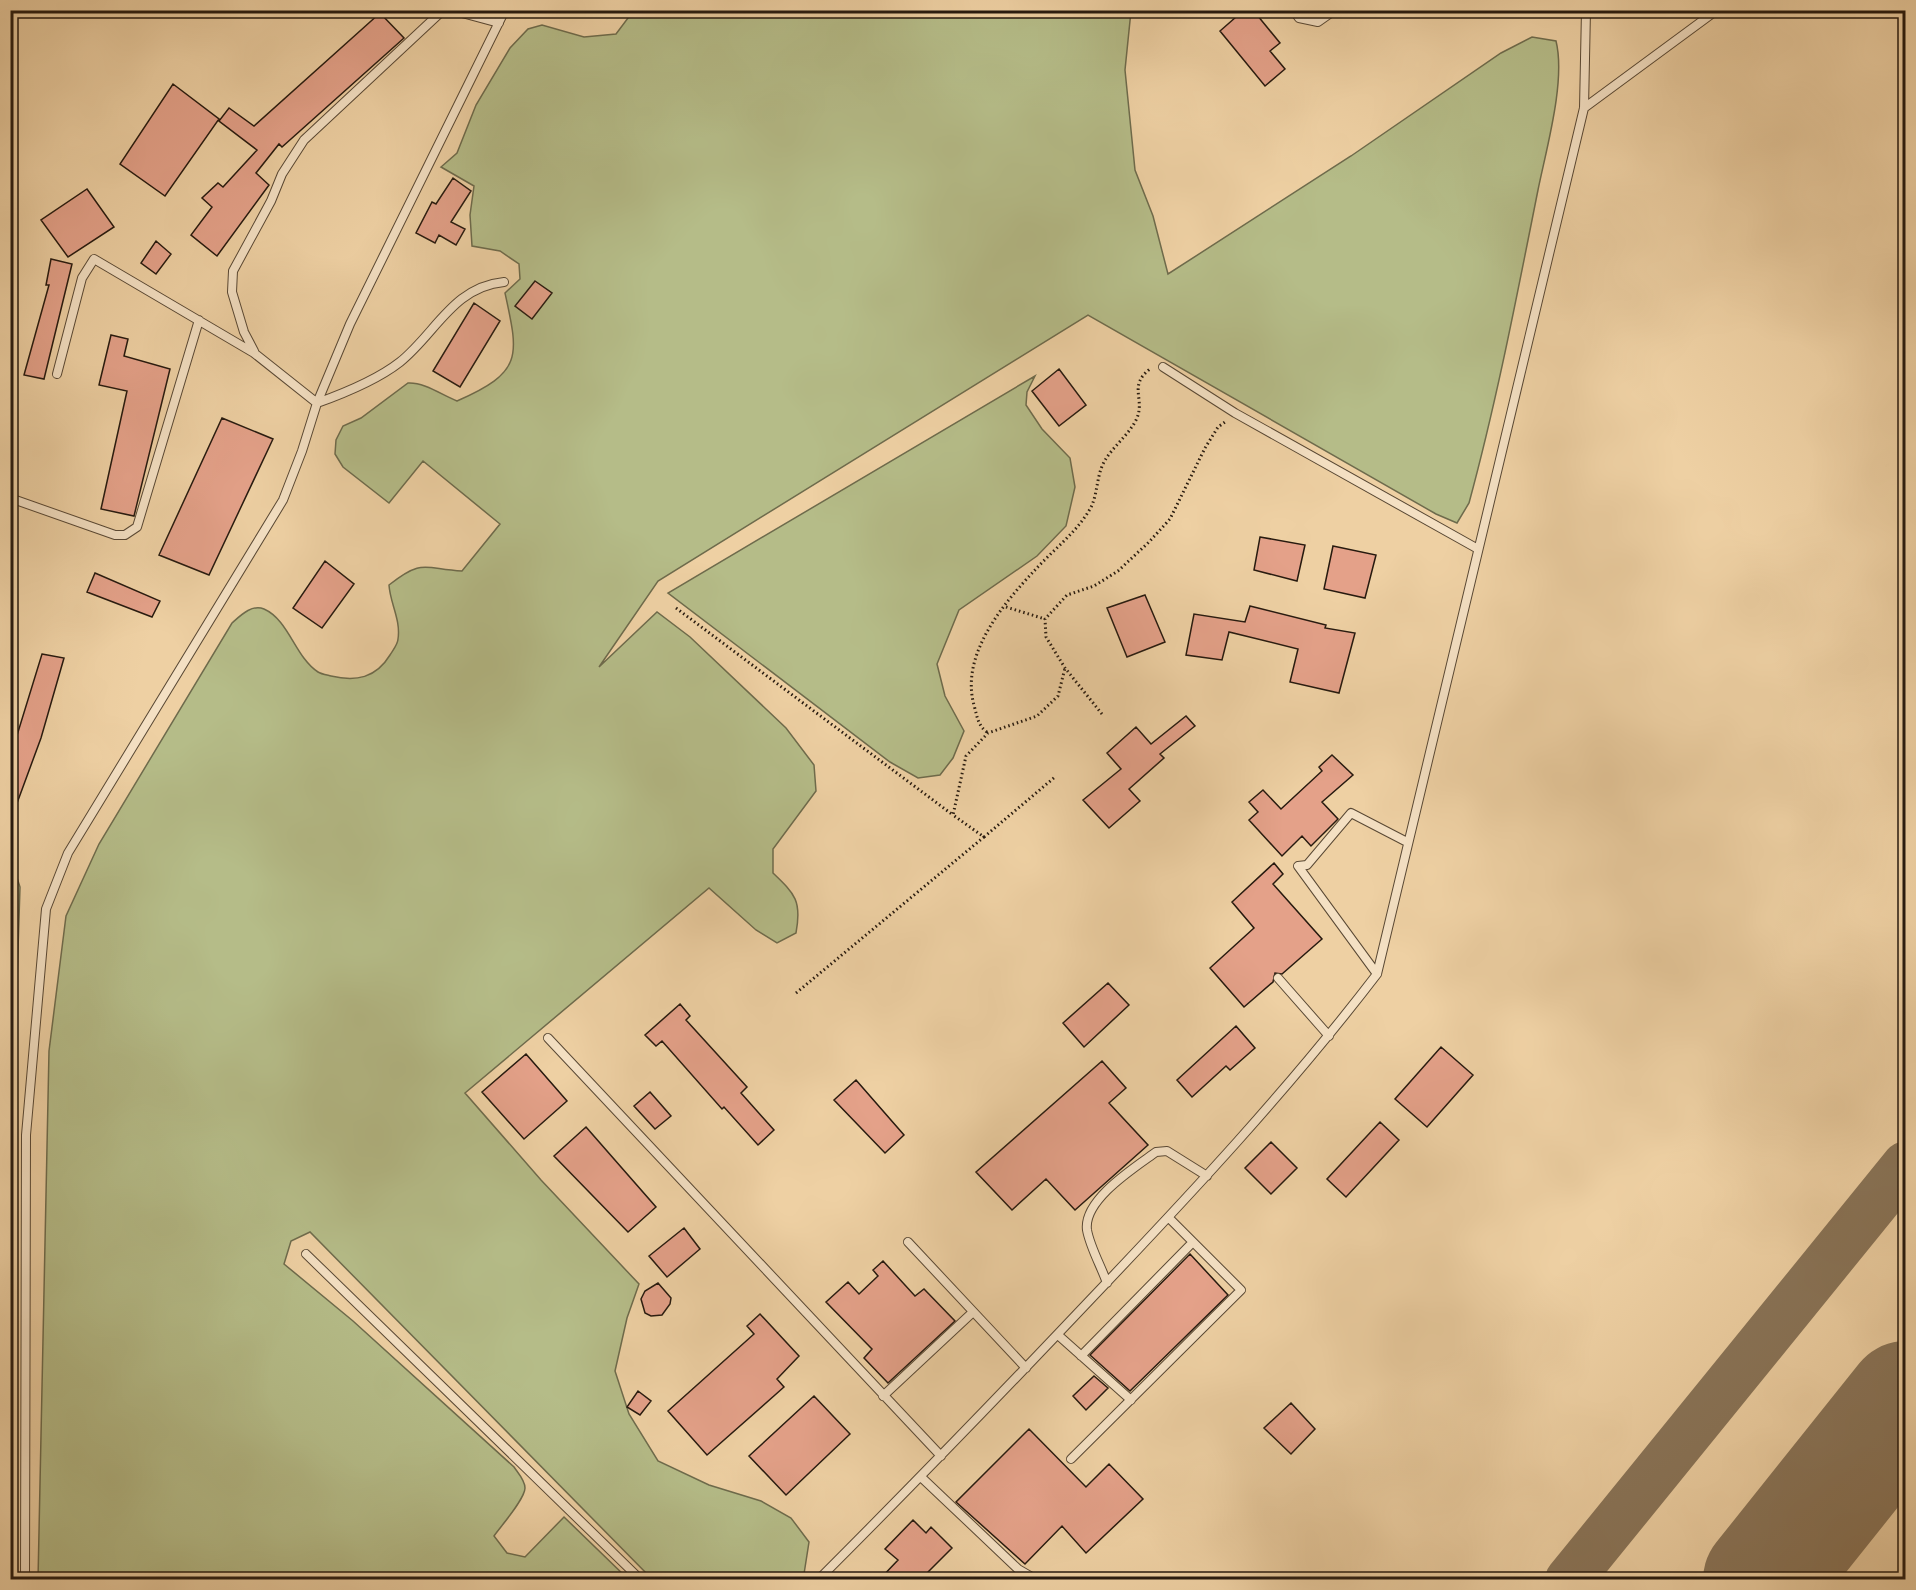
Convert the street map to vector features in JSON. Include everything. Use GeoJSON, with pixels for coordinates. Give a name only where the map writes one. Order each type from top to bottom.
{"type":"FeatureCollection","features":[{"type":"Feature","properties":{"kind":"lane"},"geometry":{"type":"LineString","coordinates":[[25,1580],[26,1136],[46,909],[74,843],[282,500],[302,451],[317,403],[350,324],[505,10]]}},
{"type":"Feature","properties":{"kind":"lane"},"geometry":{"type":"LineString","coordinates":[[1293,10],[1299,18],[1318,22],[1335,10]]}},
{"type":"Feature","properties":{"kind":"lane"},"geometry":{"type":"LineString","coordinates":[[818,1580],[941,1456],[1169,1218],[1329,1036],[1377,974],[1584,108],[1586,10]]}},
{"type":"Feature","properties":{"kind":"lane"},"geometry":{"type":"LineString","coordinates":[[1584,108],[1717,10]]}},
{"type":"Feature","properties":{"kind":"lane"},"geometry":{"type":"LineString","coordinates":[[254,353],[244,332],[232,292],[233,271],[271,201],[282,174],[304,140],[439,12],[462,13],[499,23]]}},
{"type":"Feature","properties":{"kind":"lane"},"geometry":{"type":"LineString","coordinates":[[57,374],[82,278],[94,259],[254,353],[317,403]]}},
{"type":"Feature","properties":{"kind":"lane"},"geometry":{"type":"LineString","coordinates":[[317,403],[344,394],[398,364],[417,347],[457,301],[474,289],[504,282]]}},
{"type":"Feature","properties":{"kind":"lane"},"geometry":{"type":"LineString","coordinates":[[10,498],[104,532],[125,535],[137,527],[199,320]]}},
{"type":"Feature","properties":{"kind":"lane"},"geometry":{"type":"LineString","coordinates":[[1163,367],[1235,413],[1478,549]]}},
{"type":"Feature","properties":{"kind":"lane"},"geometry":{"type":"LineString","coordinates":[[1377,974],[1298,866],[1307,865],[1351,813],[1407,842]]}},
{"type":"Feature","properties":{"kind":"lane"},"geometry":{"type":"LineString","coordinates":[[1278,978],[1329,1036]]}},
{"type":"Feature","properties":{"kind":"lane"},"geometry":{"type":"LineString","coordinates":[[548,1038],[941,1456]]}},
{"type":"Feature","properties":{"kind":"lane"},"geometry":{"type":"LineString","coordinates":[[1107,1283],[1087,1231],[1086,1218],[1095,1202],[1156,1152],[1167,1151],[1207,1176]]}},
{"type":"Feature","properties":{"kind":"lane"},"geometry":{"type":"LineString","coordinates":[[1071,1459],[1241,1290],[1169,1218]]}},
{"type":"Feature","properties":{"kind":"lane"},"geometry":{"type":"LineString","coordinates":[[908,1242],[1026,1368]]}},
{"type":"Feature","properties":{"kind":"lane"},"geometry":{"type":"LineString","coordinates":[[1082,1356],[1194,1242]]}},
{"type":"Feature","properties":{"kind":"lane"},"geometry":{"type":"LineString","coordinates":[[306,1254],[640,1580]]}},
{"type":"Feature","properties":{"kind":"lane"},"geometry":{"type":"LineString","coordinates":[[883,1396],[973,1312]]}},
{"type":"Feature","properties":{"kind":"lane"},"geometry":{"type":"LineString","coordinates":[[1058,1335],[1131,1400]]}},
{"type":"Feature","properties":{"kind":"lane"},"geometry":{"type":"LineString","coordinates":[[921,1476],[1018,1569],[1037,1580]]}},
{"type":"Feature","properties":{"kind":"lane"},"geometry":{"type":"LineString","coordinates":[[1018,1569],[1021,1580]]}},
{"type":"Feature","properties":{"kind":"path"},"geometry":{"type":"LineString","coordinates":[[988,733],[980,727],[972,699],[973,662],[984,634],[1034,571],[1081,523],[1091,507],[1103,464],[1137,418],[1140,404],[1137,386],[1142,375],[1152,367],[1163,367]]}},
{"type":"Feature","properties":{"kind":"path"},"geometry":{"type":"LineString","coordinates":[[1102,714],[1065,668],[1046,637],[1045,619],[1067,595],[1094,586],[1110,576],[1149,542],[1170,519],[1218,428],[1235,413]]}},
{"type":"Feature","properties":{"kind":"path"},"geometry":{"type":"LineString","coordinates":[[1005,607],[1045,619]]}},
{"type":"Feature","properties":{"kind":"path"},"geometry":{"type":"LineString","coordinates":[[676,608],[984,837]]}},
{"type":"Feature","properties":{"kind":"path"},"geometry":{"type":"LineString","coordinates":[[953,815],[966,756],[988,733],[1037,716],[1058,696],[1065,668]]}},
{"type":"Feature","properties":{"kind":"path"},"geometry":{"type":"LineString","coordinates":[[796,993],[1055,777]]}},
{"type":"Feature","properties":{"kind":"green space"},"geometry":{"type":"Polygon","coordinates":[[[634,10],[1131,11],[1125,70],[1135,170],[1153,216],[1168,274],[1351,156],[1501,53],[1532,37],[1556,41],[1559,76],[1554,116],[1498,386],[1469,503],[1457,523],[1436,514],[1088,315],[658,581],[599,667],[657,612],[690,637],[786,728],[814,765],[816,791],[773,849],[773,873],[792,893],[797,905],[796,933],[777,943],[756,930],[709,888],[465,1093],[541,1180],[639,1284],[627,1318],[615,1371],[629,1414],[658,1461],[709,1485],[761,1501],[791,1518],[809,1542],[804,1574],[800,1579],[652,1579],[310,1232],[291,1241],[284,1264],[353,1321],[514,1467],[521,1477],[525,1485],[524,1493],[494,1536],[507,1553],[525,1557],[564,1517],[628,1579],[38,1580],[49,1051],[66,916],[99,844],[232,623],[251,609],[264,609],[280,621],[303,657],[318,672],[340,678],[365,676],[384,663],[398,641],[398,625],[389,585],[417,568],[431,567],[462,571],[500,524],[423,461],[389,503],[343,467],[335,454],[336,440],[343,426],[361,418],[408,383],[427,387],[457,401],[479,391],[505,371],[511,360],[513,333],[505,293],[520,279],[519,264],[500,251],[472,246],[470,215],[474,186],[441,167],[457,153],[476,105],[510,48],[528,29],[542,25],[584,37],[616,34],[634,10]]]}},
{"type":"Feature","properties":{"kind":"green space"},"geometry":{"type":"Polygon","coordinates":[[[1035,376],[1027,392],[1026,405],[1042,429],[1070,458],[1075,487],[1066,526],[1037,556],[959,610],[937,664],[945,696],[964,731],[953,758],[940,775],[918,778],[890,762],[668,593],[1035,376]]]}},
{"type":"Feature","properties":{"kind":"green space"},"geometry":{"type":"Polygon","coordinates":[[[11,859],[20,887],[17,981],[11,1043],[11,859]]]}},
{"type":"Feature","properties":{"kind":"building"},"geometry":{"type":"Polygon","coordinates":[[[1244,10],[1253,10],[1280,43],[1270,51],[1285,69],[1265,86],[1220,31],[1244,10]]]}},
{"type":"Feature","properties":{"kind":"building"},"geometry":{"type":"Polygon","coordinates":[[[380,13],[404,38],[282,147],[279,144],[256,173],[269,185],[217,256],[191,235],[212,207],[202,198],[218,183],[223,187],[257,150],[219,121],[229,108],[254,126],[380,13]]]}},
{"type":"Feature","properties":{"kind":"building"},"geometry":{"type":"Polygon","coordinates":[[[173,84],[219,119],[165,196],[120,164],[173,84]]]}},
{"type":"Feature","properties":{"kind":"building"},"geometry":{"type":"Polygon","coordinates":[[[453,178],[471,191],[451,222],[465,229],[456,245],[439,235],[435,243],[416,233],[432,202],[436,204],[453,178]]]}},
{"type":"Feature","properties":{"kind":"building"},"geometry":{"type":"Polygon","coordinates":[[[87,189],[114,227],[68,257],[41,220],[87,189]]]}},
{"type":"Feature","properties":{"kind":"building"},"geometry":{"type":"Polygon","coordinates":[[[156,241],[171,254],[156,274],[141,263],[156,241]]]}},
{"type":"Feature","properties":{"kind":"building"},"geometry":{"type":"Polygon","coordinates":[[[51,259],[72,264],[44,379],[24,375],[49,285],[46,285],[51,259]]]}},
{"type":"Feature","properties":{"kind":"building"},"geometry":{"type":"Polygon","coordinates":[[[535,281],[552,293],[532,319],[515,306],[535,281]]]}},
{"type":"Feature","properties":{"kind":"building"},"geometry":{"type":"Polygon","coordinates":[[[474,303],[500,321],[460,387],[433,371],[474,303]]]}},
{"type":"Feature","properties":{"kind":"building"},"geometry":{"type":"Polygon","coordinates":[[[111,335],[128,339],[124,356],[170,369],[134,516],[101,509],[127,391],[99,385],[111,335]]]}},
{"type":"Feature","properties":{"kind":"building"},"geometry":{"type":"Polygon","coordinates":[[[1059,369],[1086,405],[1059,426],[1032,391],[1059,369]]]}},
{"type":"Feature","properties":{"kind":"building"},"geometry":{"type":"Polygon","coordinates":[[[222,418],[273,439],[209,575],[159,555],[222,418]]]}},
{"type":"Feature","properties":{"kind":"building"},"geometry":{"type":"Polygon","coordinates":[[[1260,537],[1305,545],[1297,581],[1254,570],[1260,537]]]}},
{"type":"Feature","properties":{"kind":"building"},"geometry":{"type":"Polygon","coordinates":[[[1333,546],[1376,555],[1365,598],[1324,589],[1333,546]]]}},
{"type":"Feature","properties":{"kind":"building"},"geometry":{"type":"Polygon","coordinates":[[[325,561],[354,584],[322,628],[293,608],[325,561]]]}},
{"type":"Feature","properties":{"kind":"building"},"geometry":{"type":"Polygon","coordinates":[[[95,573],[160,601],[152,617],[87,592],[95,573]]]}},
{"type":"Feature","properties":{"kind":"building"},"geometry":{"type":"Polygon","coordinates":[[[1145,595],[1165,642],[1127,657],[1107,608],[1145,595]]]}},
{"type":"Feature","properties":{"kind":"building"},"geometry":{"type":"Polygon","coordinates":[[[1250,606],[1326,625],[1325,628],[1355,633],[1339,693],[1290,682],[1298,649],[1229,632],[1222,660],[1186,655],[1194,614],[1245,622],[1250,606]]]}},
{"type":"Feature","properties":{"kind":"building"},"geometry":{"type":"Polygon","coordinates":[[[42,654],[64,658],[41,738],[13,814],[10,814],[10,758],[42,654]]]}},
{"type":"Feature","properties":{"kind":"building"},"geometry":{"type":"Polygon","coordinates":[[[1186,716],[1195,726],[1160,754],[1164,758],[1129,789],[1140,801],[1109,828],[1083,800],[1121,769],[1107,753],[1136,727],[1151,744],[1186,716]]]}},
{"type":"Feature","properties":{"kind":"building"},"geometry":{"type":"Polygon","coordinates":[[[1332,755],[1353,775],[1322,802],[1338,819],[1311,846],[1302,836],[1282,856],[1249,820],[1258,812],[1249,802],[1263,790],[1281,809],[1322,771],[1319,767],[1332,755]]]}},
{"type":"Feature","properties":{"kind":"building"},"geometry":{"type":"Polygon","coordinates":[[[1274,863],[1283,874],[1273,884],[1322,939],[1282,974],[1275,973],[1273,982],[1244,1007],[1210,968],[1254,928],[1232,902],[1274,863]]]}},
{"type":"Feature","properties":{"kind":"building"},"geometry":{"type":"Polygon","coordinates":[[[1108,983],[1129,1005],[1084,1047],[1063,1023],[1108,983]]]}},
{"type":"Feature","properties":{"kind":"building"},"geometry":{"type":"Polygon","coordinates":[[[680,1004],[690,1016],[686,1020],[747,1087],[741,1093],[774,1130],[758,1145],[724,1107],[722,1109],[662,1041],[656,1046],[645,1035],[680,1004]]]}},
{"type":"Feature","properties":{"kind":"building"},"geometry":{"type":"Polygon","coordinates":[[[1236,1026],[1255,1048],[1230,1070],[1226,1066],[1192,1097],[1177,1080],[1236,1026]]]}},
{"type":"Feature","properties":{"kind":"building"},"geometry":{"type":"Polygon","coordinates":[[[1441,1047],[1473,1075],[1427,1127],[1395,1099],[1441,1047]]]}},
{"type":"Feature","properties":{"kind":"building"},"geometry":{"type":"Polygon","coordinates":[[[526,1054],[567,1101],[524,1139],[482,1092],[526,1054]]]}},
{"type":"Feature","properties":{"kind":"building"},"geometry":{"type":"Polygon","coordinates":[[[1102,1061],[1126,1088],[1109,1103],[1148,1145],[1075,1210],[1046,1179],[1012,1210],[976,1172],[1102,1061]]]}},
{"type":"Feature","properties":{"kind":"building"},"geometry":{"type":"Polygon","coordinates":[[[856,1080],[904,1135],[885,1153],[834,1100],[856,1080]]]}},
{"type":"Feature","properties":{"kind":"building"},"geometry":{"type":"Polygon","coordinates":[[[650,1092],[671,1116],[655,1129],[634,1106],[650,1092]]]}},
{"type":"Feature","properties":{"kind":"building"},"geometry":{"type":"Polygon","coordinates":[[[1380,1122],[1399,1140],[1346,1197],[1327,1179],[1380,1122]]]}},
{"type":"Feature","properties":{"kind":"building"},"geometry":{"type":"Polygon","coordinates":[[[586,1127],[656,1207],[628,1232],[554,1156],[586,1127]]]}},
{"type":"Feature","properties":{"kind":"building"},"geometry":{"type":"Polygon","coordinates":[[[1271,1142],[1297,1168],[1271,1194],[1245,1168],[1271,1142]]]}},
{"type":"Feature","properties":{"kind":"building"},"geometry":{"type":"Polygon","coordinates":[[[684,1228],[700,1249],[667,1277],[649,1256],[684,1228]]]}},
{"type":"Feature","properties":{"kind":"building"},"geometry":{"type":"Polygon","coordinates":[[[1190,1254],[1228,1295],[1130,1391],[1090,1355],[1190,1254]]]}},
{"type":"Feature","properties":{"kind":"building"},"geometry":{"type":"Polygon","coordinates":[[[883,1261],[915,1296],[924,1289],[955,1321],[888,1383],[864,1358],[872,1349],[826,1302],[848,1282],[859,1294],[878,1276],[873,1270],[883,1261]]]}},
{"type":"Feature","properties":{"kind":"building"},"geometry":{"type":"Polygon","coordinates":[[[658,1283],[671,1298],[670,1304],[662,1315],[651,1316],[645,1313],[641,1299],[645,1291],[658,1283]]]}},
{"type":"Feature","properties":{"kind":"building"},"geometry":{"type":"Polygon","coordinates":[[[760,1314],[799,1356],[777,1379],[784,1387],[707,1455],[668,1411],[754,1334],[747,1326],[760,1314]]]}},
{"type":"Feature","properties":{"kind":"building"},"geometry":{"type":"Polygon","coordinates":[[[1094,1376],[1108,1388],[1086,1410],[1073,1396],[1094,1376]]]}},
{"type":"Feature","properties":{"kind":"building"},"geometry":{"type":"Polygon","coordinates":[[[638,1391],[651,1401],[640,1415],[627,1407],[638,1391]]]}},
{"type":"Feature","properties":{"kind":"building"},"geometry":{"type":"Polygon","coordinates":[[[814,1396],[850,1434],[786,1495],[749,1456],[814,1396]]]}},
{"type":"Feature","properties":{"kind":"building"},"geometry":{"type":"Polygon","coordinates":[[[1291,1403],[1315,1429],[1291,1454],[1264,1428],[1291,1403]]]}},
{"type":"Feature","properties":{"kind":"building"},"geometry":{"type":"Polygon","coordinates":[[[1029,1429],[1086,1487],[1109,1464],[1143,1499],[1086,1553],[1062,1526],[1025,1564],[956,1502],[1029,1429]]]}},
{"type":"Feature","properties":{"kind":"building"},"geometry":{"type":"Polygon","coordinates":[[[913,1520],[926,1533],[931,1527],[952,1548],[920,1580],[879,1580],[898,1560],[885,1549],[913,1520]]]}},
{"type":"Feature","properties":{"kind":"taxiway"},"geometry":{"type":"LineString","coordinates":[[1569,1580],[1906,1165]]}},
{"type":"Feature","properties":{"kind":"runway"},"geometry":{"type":"LineString","coordinates":[[1763,1580],[1906,1401]]}}]}
